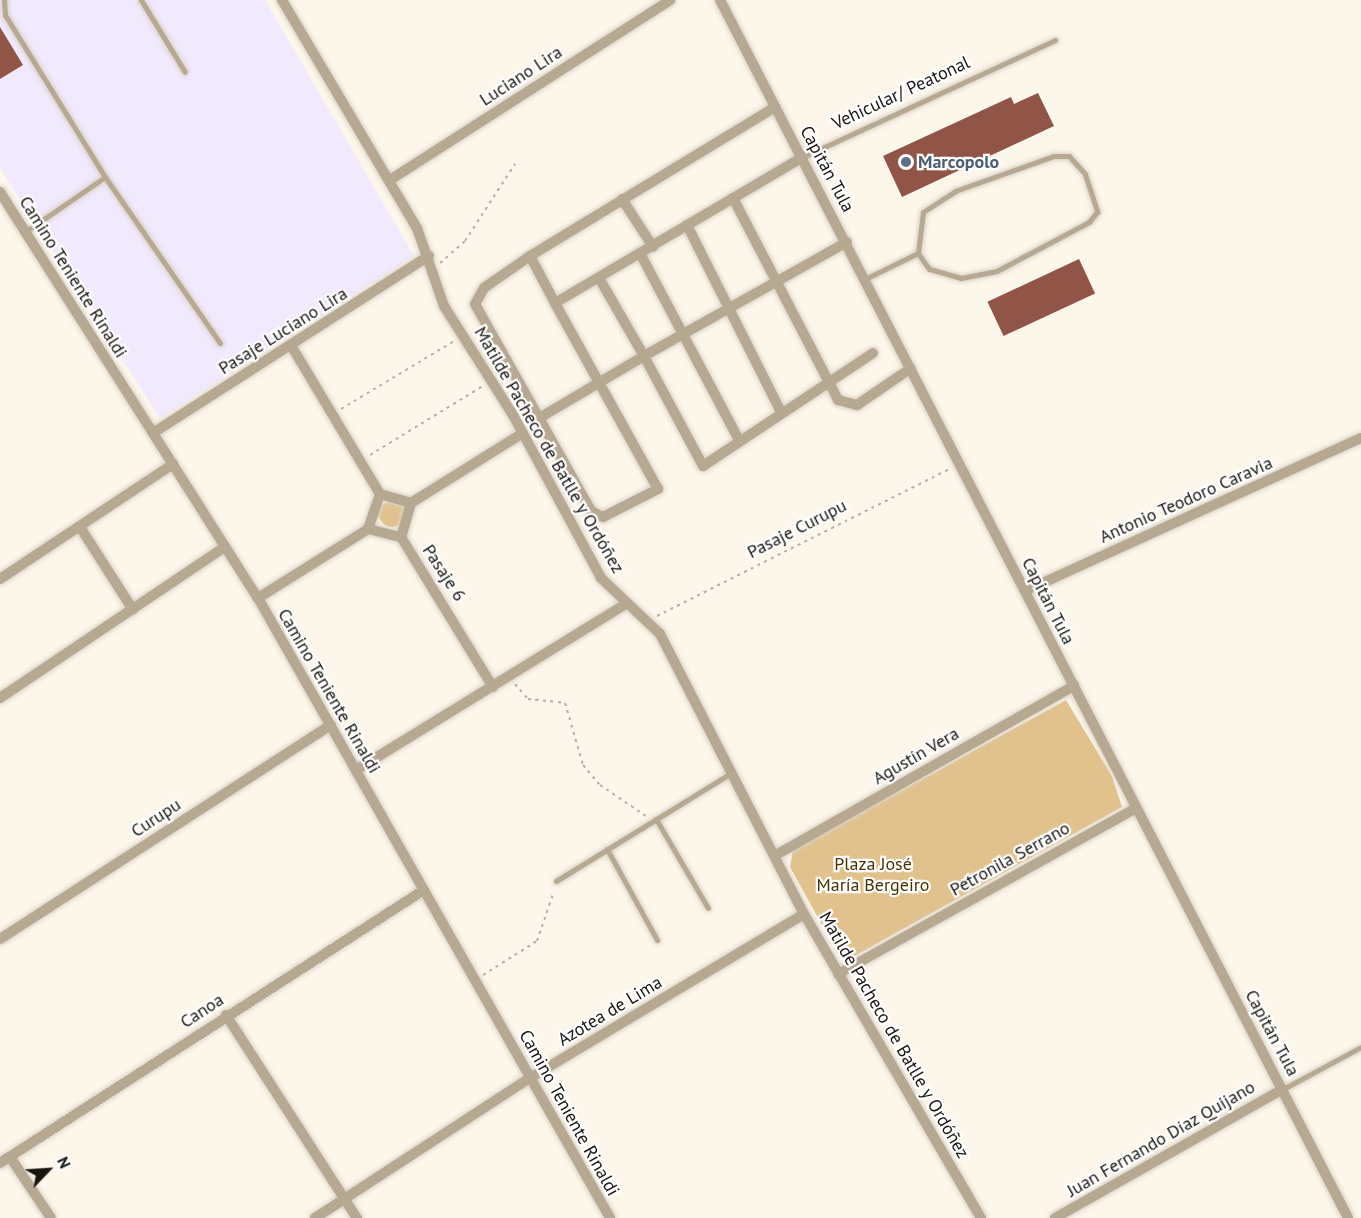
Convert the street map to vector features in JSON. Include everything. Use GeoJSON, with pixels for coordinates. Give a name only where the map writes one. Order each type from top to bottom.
{"type":"FeatureCollection","features":[{"type":"Feature","properties":{"kind":"street","name":"Matilde Pacheco de Batlle y Ordóñez"},"geometry":{"type":"LineString","coordinates":[[282,0],[390,180],[429,256],[439,296],[523,433],[601,578],[626,603],[649,620],[776,855],[804,914],[981,1218]]}},
{"type":"Feature","properties":{"kind":"street","name":"Luciano Lira"},"geometry":{"type":"LineString","coordinates":[[390,180],[670,0]]}},
{"type":"Feature","properties":{"kind":"street","name":"Capitán Tula"},"geometry":{"type":"LineString","coordinates":[[720,0],[847,242],[958,464],[1348,1218]]}},
{"type":"Feature","properties":{"kind":"street"},"geometry":{"type":"LineString","coordinates":[[530,256],[658,489],[603,517],[591,511],[541,417],[475,304],[484,288],[530,256],[775,107]]}},
{"type":"Feature","properties":{"kind":"street","name":"Vehicular/ Peatonal"},"geometry":{"type":"LineString","coordinates":[[555,303],[653,248],[687,225],[803,157]]}},
{"type":"Feature","properties":{"kind":"street","name":"Camino Teniente Rinaldi"},"geometry":{"type":"LineString","coordinates":[[0,192],[258,598],[610,1218]]}},
{"type":"Feature","properties":{"kind":"street"},"geometry":{"type":"LineString","coordinates":[[732,198],[838,400],[857,405],[911,368]]}},
{"type":"Feature","properties":{"kind":"street"},"geometry":{"type":"LineString","coordinates":[[622,199],[653,248]]}},
{"type":"Feature","properties":{"kind":"street"},"geometry":{"type":"LineString","coordinates":[[687,225],[781,412]]}},
{"type":"Feature","properties":{"kind":"street"},"geometry":{"type":"LineString","coordinates":[[541,417],[600,385],[682,332],[847,242]]}},
{"type":"Feature","properties":{"kind":"street"},"geometry":{"type":"LineString","coordinates":[[641,255],[739,440]]}},
{"type":"Feature","properties":{"kind":"street","name":"Pasaje Luciano Lira"},"geometry":{"type":"LineString","coordinates":[[153,433],[292,348],[429,256]]}},
{"type":"Feature","properties":{"kind":"street"},"geometry":{"type":"LineString","coordinates":[[599,278],[644,356],[702,466],[873,353]]}},
{"type":"Feature","properties":{"kind":"street"},"geometry":{"type":"LineString","coordinates":[[258,598],[368,529],[380,494],[362,460],[292,348]]}},
{"type":"Feature","properties":{"kind":"street"},"geometry":{"type":"LineString","coordinates":[[380,494],[411,502],[523,433]]}},
{"type":"Feature","properties":{"kind":"street","name":"Antonio Teodoro Caravia"},"geometry":{"type":"LineString","coordinates":[[1024,591],[1361,438]]}},
{"type":"Feature","properties":{"kind":"street"},"geometry":{"type":"LineString","coordinates":[[0,579],[173,464]]}},
{"type":"Feature","properties":{"kind":"street","name":"Pasaje 6"},"geometry":{"type":"LineString","coordinates":[[411,502],[401,537],[493,687]]}},
{"type":"Feature","properties":{"kind":"street"},"geometry":{"type":"LineString","coordinates":[[81,527],[133,610]]}},
{"type":"Feature","properties":{"kind":"street"},"geometry":{"type":"LineString","coordinates":[[368,529],[401,537]]}},
{"type":"Feature","properties":{"kind":"street"},"geometry":{"type":"LineString","coordinates":[[0,698],[225,547]]}},
{"type":"Feature","properties":{"kind":"street"},"geometry":{"type":"LineString","coordinates":[[356,770],[626,603]]}},
{"type":"Feature","properties":{"kind":"street","name":"Agustín Vera"},"geometry":{"type":"LineString","coordinates":[[776,855],[1074,686]]}},
{"type":"Feature","properties":{"kind":"street","name":"Curupu"},"geometry":{"type":"LineString","coordinates":[[0,939],[331,725]]}},
{"type":"Feature","properties":{"kind":"street","name":"Petronila Serrano"},"geometry":{"type":"LineString","coordinates":[[838,974],[1136,808]]}},
{"type":"Feature","properties":{"kind":"street","name":"Canoa"},"geometry":{"type":"LineString","coordinates":[[0,1163],[226,1015],[424,890]]}},
{"type":"Feature","properties":{"kind":"street","name":"Azotea de Lima"},"geometry":{"type":"LineString","coordinates":[[315,1218],[530,1078],[804,914]]}},
{"type":"Feature","properties":{"kind":"street"},"geometry":{"type":"LineString","coordinates":[[226,1015],[357,1218]]}},
{"type":"Feature","properties":{"kind":"street","name":"Juan Fernando Díaz Quijano"},"geometry":{"type":"LineString","coordinates":[[1055,1218],[1283,1089]]}},
{"type":"Feature","properties":{"kind":"street"},"geometry":{"type":"LineString","coordinates":[[10,1157],[51,1218]]}},
{"type":"Feature","properties":{"kind":"lane"},"geometry":{"type":"LineString","coordinates":[[4,0],[5,15],[105,177],[220,343]]}},
{"type":"Feature","properties":{"kind":"lane"},"geometry":{"type":"LineString","coordinates":[[141,0],[185,72]]}},
{"type":"Feature","properties":{"kind":"lane","name":"Vehicular/ Peatonal"},"geometry":{"type":"LineString","coordinates":[[803,157],[1055,40]]}},
{"type":"Feature","properties":{"kind":"lane"},"geometry":{"type":"LineString","coordinates":[[1054,156],[1069,156],[1085,174],[1097,212],[1089,222],[997,271],[943,277],[929,269],[918,253],[923,212],[956,191],[1054,156]]}},
{"type":"Feature","properties":{"kind":"lane"},"geometry":{"type":"LineString","coordinates":[[25,231],[105,177]]}},
{"type":"Feature","properties":{"kind":"lane"},"geometry":{"type":"LineString","coordinates":[[865,279],[918,253]]}},
{"type":"Feature","properties":{"kind":"lane"},"geometry":{"type":"LineString","coordinates":[[556,881],[731,772]]}},
{"type":"Feature","properties":{"kind":"lane"},"geometry":{"type":"LineString","coordinates":[[656,819],[708,908]]}},
{"type":"Feature","properties":{"kind":"lane"},"geometry":{"type":"LineString","coordinates":[[607,849],[657,940]]}},
{"type":"Feature","properties":{"kind":"lane"},"geometry":{"type":"LineString","coordinates":[[1283,1089],[1361,1047]]}},
{"type":"Feature","properties":{"kind":"path"},"geometry":{"type":"LineString","coordinates":[[429,256],[442,263],[465,241],[515,164]]}},
{"type":"Feature","properties":{"kind":"path"},"geometry":{"type":"LineString","coordinates":[[333,414],[464,334]]}},
{"type":"Feature","properties":{"kind":"path"},"geometry":{"type":"LineString","coordinates":[[362,460],[492,380]]}},
{"type":"Feature","properties":{"kind":"path","name":"Pasaje Curupu"},"geometry":{"type":"LineString","coordinates":[[649,620],[958,464]]}},
{"type":"Feature","properties":{"kind":"path"},"geometry":{"type":"LineString","coordinates":[[509,677],[528,699],[565,703],[583,765],[635,812],[656,819]]}},
{"type":"Feature","properties":{"kind":"path"},"geometry":{"type":"LineString","coordinates":[[476,979],[537,940],[556,881]]}},
{"type":"Feature","properties":{"kind":"shaded area"},"geometry":{"type":"Polygon","coordinates":[[[0,0],[265,0],[414,256],[160,418],[0,168],[0,0]]]}},
{"type":"Feature","properties":{"kind":"green space"},"geometry":{"type":"Polygon","coordinates":[[[392,501],[401,505],[405,514],[401,523],[392,527],[383,523],[379,514],[383,505],[392,501]]]}},
{"type":"Feature","properties":{"kind":"green space","name":"Plaza José María Bergeiro"},"geometry":{"type":"Polygon","coordinates":[[[1066,700],[1112,776],[1122,807],[851,958],[838,954],[790,867],[793,850],[1066,700]]]}},
{"type":"Feature","properties":{"kind":"building"},"geometry":{"type":"Polygon","coordinates":[[[0,27],[23,65],[0,79],[0,27]]]}},
{"type":"Feature","properties":{"kind":"building"},"geometry":{"type":"Polygon","coordinates":[[[1038,93],[1054,126],[902,197],[883,156],[1011,97],[1014,104],[1038,93]]]}},
{"type":"Feature","properties":{"kind":"building"},"geometry":{"type":"Polygon","coordinates":[[[1079,259],[1095,293],[1004,336],[987,302],[1079,259]]]}},
{"type":"Feature","properties":{"kind":"place","name":"Marcopolo"},"geometry":{"type":"Point","coordinates":[906,162]}}]}
